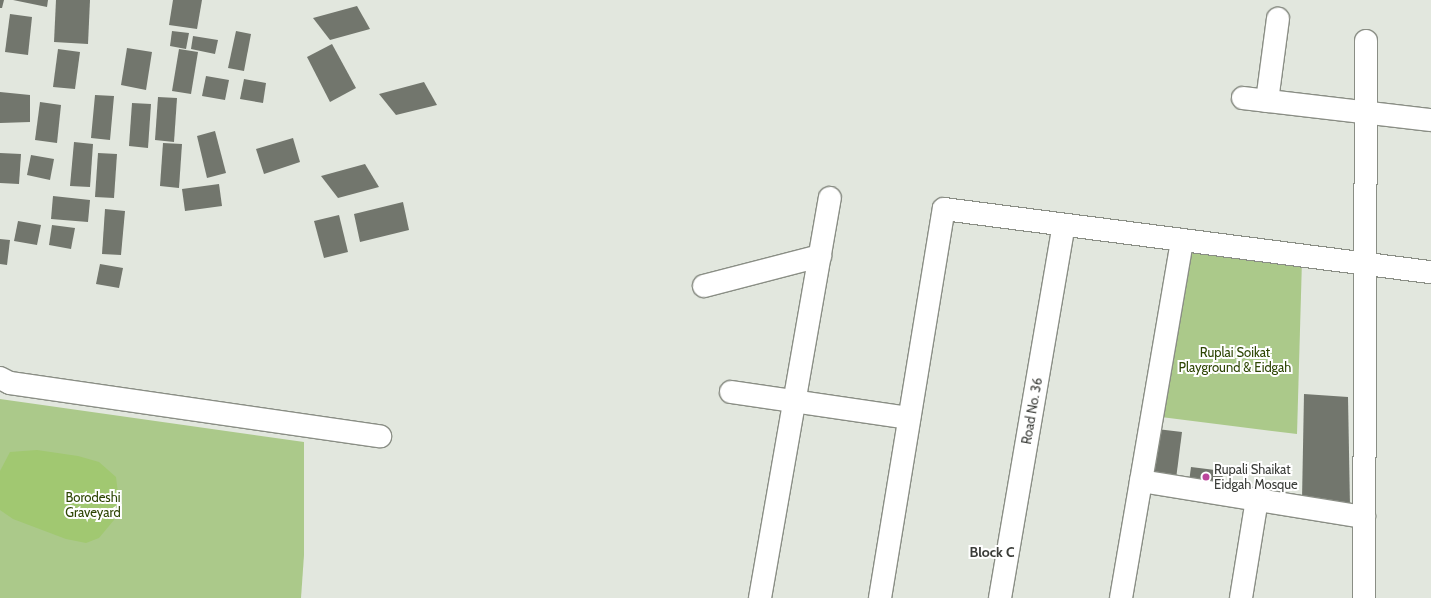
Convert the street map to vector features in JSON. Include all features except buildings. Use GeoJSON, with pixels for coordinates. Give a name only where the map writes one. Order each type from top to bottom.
{"type":"FeatureCollection","features":[{"type":"Feature","properties":{"kind":"street"},"geometry":{"type":"LineString","coordinates":[[1267,101],[1278,19]]}},
{"type":"Feature","properties":{"kind":"street"},"geometry":{"type":"LineString","coordinates":[[1364,598],[1366,41]]}},
{"type":"Feature","properties":{"kind":"street"},"geometry":{"type":"LineString","coordinates":[[1243,98],[1431,120]]}},
{"type":"Feature","properties":{"kind":"street"},"geometry":{"type":"LineString","coordinates":[[760,598],[830,198]]}},
{"type":"Feature","properties":{"kind":"street"},"geometry":{"type":"LineString","coordinates":[[880,598],[944,209],[1431,272]]}},
{"type":"Feature","properties":{"kind":"street","name":"Road No. 36"},"geometry":{"type":"LineString","coordinates":[[1000,598],[1064,225]]}},
{"type":"Feature","properties":{"kind":"street"},"geometry":{"type":"LineString","coordinates":[[1121,598],[1182,240]]}},
{"type":"Feature","properties":{"kind":"street"},"geometry":{"type":"LineString","coordinates":[[704,286],[820,256]]}},
{"type":"Feature","properties":{"kind":"street"},"geometry":{"type":"LineString","coordinates":[[0,378],[10,382],[380,436]]}},
{"type":"Feature","properties":{"kind":"street"},"geometry":{"type":"LineString","coordinates":[[731,392],[909,418]]}},
{"type":"Feature","properties":{"kind":"street"},"geometry":{"type":"LineString","coordinates":[[1141,481],[1364,517]]}},
{"type":"Feature","properties":{"kind":"street"},"geometry":{"type":"LineString","coordinates":[[1241,598],[1257,500]]}},
{"type":"Feature","properties":{"kind":"green space","name":"Ruplai Soikat Playground & Eidgah"},"geometry":{"type":"Polygon","coordinates":[[[1188,246],[1302,260],[1297,434],[1161,417],[1188,246]]]}},
{"type":"Feature","properties":{"kind":"green space","name":"Borodeshi Graveyard"},"geometry":{"type":"Polygon","coordinates":[[[0,399],[304,442],[304,555],[301,598],[0,598],[0,399]]]}},
{"type":"Feature","properties":{"kind":"shaded area"},"geometry":{"type":"Polygon","coordinates":[[[37,450],[78,456],[99,462],[116,477],[118,493],[114,520],[99,538],[86,543],[66,539],[13,519],[0,510],[0,471],[10,452],[37,450]]]}},
{"type":"Feature","properties":{"kind":"place","name":"Rupali Shaikat Eidgah Mosque"},"geometry":{"type":"Point","coordinates":[1206,477]}},
{"type":"Feature","properties":{"kind":"district","name":"Block C"},"geometry":{"type":"Point","coordinates":[992,552]}}]}
